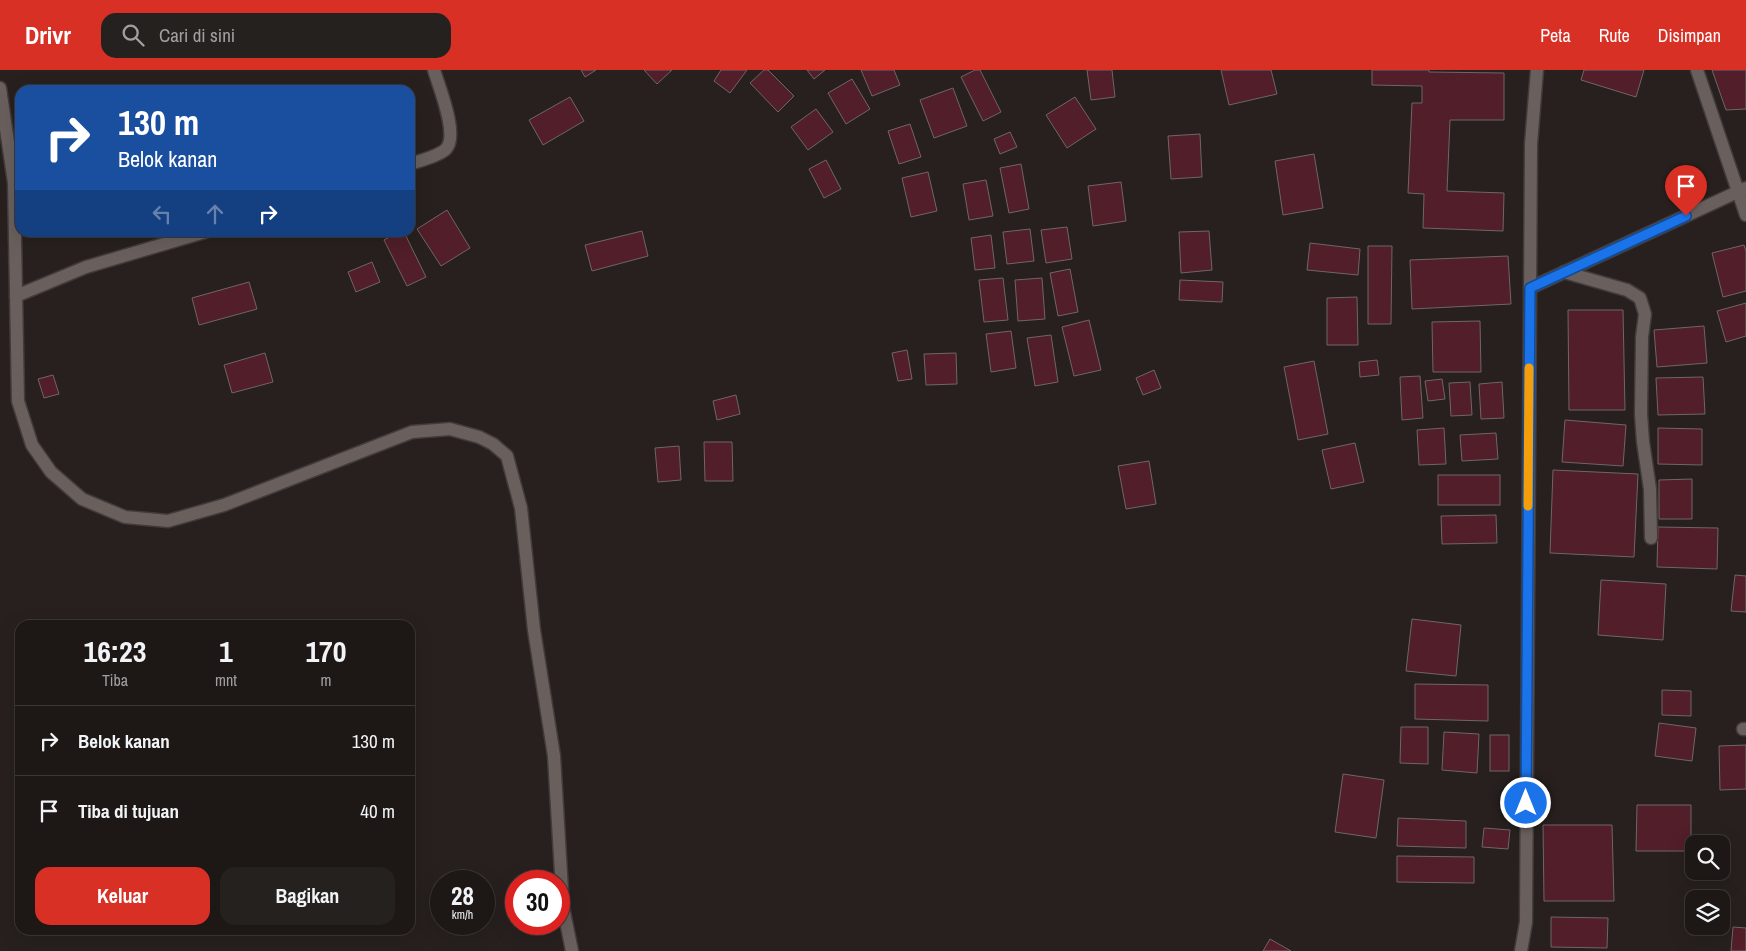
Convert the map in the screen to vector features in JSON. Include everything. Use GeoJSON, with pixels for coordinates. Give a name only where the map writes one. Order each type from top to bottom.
{"type":"FeatureCollection","features":[{"type":"Feature","properties":{"kind":"street"},"geometry":{"type":"LineString","coordinates":[[415,162],[446,150],[451,141],[451,129],[434,70]]}},
{"type":"Feature","properties":{"kind":"street"},"geometry":{"type":"LineString","coordinates":[[1521,951],[1526,922],[1531,144],[1537,70]]}},
{"type":"Feature","properties":{"kind":"street"},"geometry":{"type":"LineString","coordinates":[[1697,70],[1742,190],[1746,215]]}},
{"type":"Feature","properties":{"kind":"street"},"geometry":{"type":"LineString","coordinates":[[0,88],[14,183],[18,401],[32,445],[51,472],[82,499],[125,517],[168,521],[224,505],[412,432],[450,429],[479,437],[493,444],[507,456],[521,508],[534,630],[554,756],[563,907],[572,951]]}},
{"type":"Feature","properties":{"kind":"street"},"geometry":{"type":"LineString","coordinates":[[1530,288],[1742,190]]}},
{"type":"Feature","properties":{"kind":"street"},"geometry":{"type":"LineString","coordinates":[[16,296],[86,267],[188,237]]}},
{"type":"Feature","properties":{"kind":"street"},"geometry":{"type":"LineString","coordinates":[[1564,272],[1626,290],[1640,298],[1645,314],[1642,337],[1641,414],[1642,442],[1650,489],[1650,538]]}},
{"type":"Feature","properties":{"kind":"building"},"geometry":{"type":"Polygon","coordinates":[[[581,70],[596,70],[585,77],[581,70]]]}},
{"type":"Feature","properties":{"kind":"building"},"geometry":{"type":"Polygon","coordinates":[[[644,70],[672,70],[657,84],[644,70]]]}},
{"type":"Feature","properties":{"kind":"building"},"geometry":{"type":"Polygon","coordinates":[[[721,70],[747,70],[730,93],[714,81],[721,70]]]}},
{"type":"Feature","properties":{"kind":"building"},"geometry":{"type":"Polygon","coordinates":[[[764,70],[768,70],[794,96],[778,112],[750,83],[764,70]]]}},
{"type":"Feature","properties":{"kind":"building"},"geometry":{"type":"Polygon","coordinates":[[[807,70],[825,70],[814,79],[807,70]]]}},
{"type":"Feature","properties":{"kind":"building"},"geometry":{"type":"Polygon","coordinates":[[[861,70],[894,70],[900,85],[872,96],[861,70]]]}},
{"type":"Feature","properties":{"kind":"building"},"geometry":{"type":"Polygon","coordinates":[[[975,70],[980,70],[1001,112],[983,121],[961,77],[975,70]]]}},
{"type":"Feature","properties":{"kind":"building"},"geometry":{"type":"Polygon","coordinates":[[[1087,70],[1112,70],[1115,97],[1091,100],[1087,70]]]}},
{"type":"Feature","properties":{"kind":"building"},"geometry":{"type":"Polygon","coordinates":[[[1221,70],[1271,70],[1277,94],[1229,105],[1221,70]]]}},
{"type":"Feature","properties":{"kind":"building"},"geometry":{"type":"Polygon","coordinates":[[[1372,70],[1504,73],[1504,120],[1450,120],[1447,191],[1504,193],[1503,231],[1423,228],[1424,194],[1408,193],[1412,103],[1422,103],[1422,86],[1372,85],[1372,70]]]}},
{"type":"Feature","properties":{"kind":"building"},"geometry":{"type":"Polygon","coordinates":[[[1584,70],[1644,70],[1636,97],[1581,80],[1584,70]]]}},
{"type":"Feature","properties":{"kind":"building"},"geometry":{"type":"Polygon","coordinates":[[[1712,70],[1746,70],[1746,109],[1726,110],[1712,70]]]}},
{"type":"Feature","properties":{"kind":"building"},"geometry":{"type":"Polygon","coordinates":[[[852,79],[870,109],[846,124],[828,93],[852,79]]]}},
{"type":"Feature","properties":{"kind":"building"},"geometry":{"type":"Polygon","coordinates":[[[953,88],[967,126],[934,138],[920,100],[953,88]]]}},
{"type":"Feature","properties":{"kind":"building"},"geometry":{"type":"Polygon","coordinates":[[[570,97],[584,121],[543,145],[529,120],[570,97]]]}},
{"type":"Feature","properties":{"kind":"building"},"geometry":{"type":"Polygon","coordinates":[[[1075,97],[1096,129],[1067,148],[1046,115],[1075,97]]]}},
{"type":"Feature","properties":{"kind":"building"},"geometry":{"type":"Polygon","coordinates":[[[816,109],[833,132],[808,150],[791,127],[816,109]]]}},
{"type":"Feature","properties":{"kind":"building"},"geometry":{"type":"Polygon","coordinates":[[[910,124],[921,157],[899,164],[888,131],[910,124]]]}},
{"type":"Feature","properties":{"kind":"building"},"geometry":{"type":"Polygon","coordinates":[[[1010,132],[1017,147],[1000,154],[994,139],[1010,132]]]}},
{"type":"Feature","properties":{"kind":"building"},"geometry":{"type":"Polygon","coordinates":[[[1200,134],[1202,177],[1171,179],[1168,136],[1200,134]]]}},
{"type":"Feature","properties":{"kind":"building"},"geometry":{"type":"Polygon","coordinates":[[[1314,154],[1323,208],[1283,215],[1275,161],[1314,154]]]}},
{"type":"Feature","properties":{"kind":"building"},"geometry":{"type":"Polygon","coordinates":[[[826,160],[841,189],[824,198],[809,169],[826,160]]]}},
{"type":"Feature","properties":{"kind":"building"},"geometry":{"type":"Polygon","coordinates":[[[1021,164],[1029,209],[1009,213],[1000,168],[1021,164]]]}},
{"type":"Feature","properties":{"kind":"building"},"geometry":{"type":"Polygon","coordinates":[[[928,172],[937,211],[911,217],[902,178],[928,172]]]}},
{"type":"Feature","properties":{"kind":"building"},"geometry":{"type":"Polygon","coordinates":[[[986,180],[993,216],[969,220],[963,184],[986,180]]]}},
{"type":"Feature","properties":{"kind":"building"},"geometry":{"type":"Polygon","coordinates":[[[1121,182],[1126,221],[1093,226],[1088,186],[1121,182]]]}},
{"type":"Feature","properties":{"kind":"building"},"geometry":{"type":"Polygon","coordinates":[[[447,210],[470,248],[441,266],[417,229],[447,210]]]}},
{"type":"Feature","properties":{"kind":"building"},"geometry":{"type":"Polygon","coordinates":[[[1067,227],[1072,259],[1046,263],[1041,230],[1067,227]]]}},
{"type":"Feature","properties":{"kind":"building"},"geometry":{"type":"Polygon","coordinates":[[[1030,229],[1034,261],[1007,264],[1003,232],[1030,229]]]}},
{"type":"Feature","properties":{"kind":"building"},"geometry":{"type":"Polygon","coordinates":[[[642,231],[648,256],[592,271],[585,245],[642,231]]]}},
{"type":"Feature","properties":{"kind":"building"},"geometry":{"type":"Polygon","coordinates":[[[1209,231],[1212,270],[1181,273],[1179,232],[1209,231]]]}},
{"type":"Feature","properties":{"kind":"building"},"geometry":{"type":"Polygon","coordinates":[[[991,235],[995,268],[975,270],[971,238],[991,235]]]}},
{"type":"Feature","properties":{"kind":"building"},"geometry":{"type":"Polygon","coordinates":[[[390,237],[406,237],[426,277],[407,286],[384,240],[390,237]]]}},
{"type":"Feature","properties":{"kind":"building"},"geometry":{"type":"Polygon","coordinates":[[[1310,243],[1360,249],[1358,275],[1307,270],[1310,243]]]}},
{"type":"Feature","properties":{"kind":"building"},"geometry":{"type":"Polygon","coordinates":[[[1744,245],[1746,251],[1746,291],[1723,297],[1712,253],[1744,245]]]}},
{"type":"Feature","properties":{"kind":"building"},"geometry":{"type":"Polygon","coordinates":[[[1368,246],[1392,246],[1391,324],[1368,324],[1368,246]]]}},
{"type":"Feature","properties":{"kind":"building"},"geometry":{"type":"Polygon","coordinates":[[[1508,256],[1511,304],[1412,309],[1410,260],[1508,256]]]}},
{"type":"Feature","properties":{"kind":"building"},"geometry":{"type":"Polygon","coordinates":[[[372,262],[380,282],[356,292],[348,272],[372,262]]]}},
{"type":"Feature","properties":{"kind":"building"},"geometry":{"type":"Polygon","coordinates":[[[1070,269],[1078,312],[1058,316],[1050,273],[1070,269]]]}},
{"type":"Feature","properties":{"kind":"building"},"geometry":{"type":"Polygon","coordinates":[[[1003,278],[1008,320],[984,322],[979,280],[1003,278]]]}},
{"type":"Feature","properties":{"kind":"building"},"geometry":{"type":"Polygon","coordinates":[[[1042,278],[1045,319],[1018,321],[1015,280],[1042,278]]]}},
{"type":"Feature","properties":{"kind":"building"},"geometry":{"type":"Polygon","coordinates":[[[1180,280],[1223,282],[1222,302],[1179,300],[1180,280]]]}},
{"type":"Feature","properties":{"kind":"building"},"geometry":{"type":"Polygon","coordinates":[[[249,282],[257,309],[199,325],[192,298],[249,282]]]}},
{"type":"Feature","properties":{"kind":"building"},"geometry":{"type":"Polygon","coordinates":[[[1357,297],[1358,345],[1327,345],[1327,298],[1357,297]]]}},
{"type":"Feature","properties":{"kind":"building"},"geometry":{"type":"Polygon","coordinates":[[[1746,303],[1746,336],[1726,342],[1717,311],[1746,303]]]}},
{"type":"Feature","properties":{"kind":"building"},"geometry":{"type":"Polygon","coordinates":[[[1568,310],[1623,310],[1625,410],[1569,410],[1568,310]]]}},
{"type":"Feature","properties":{"kind":"building"},"geometry":{"type":"Polygon","coordinates":[[[1089,320],[1101,370],[1074,376],[1062,327],[1089,320]]]}},
{"type":"Feature","properties":{"kind":"building"},"geometry":{"type":"Polygon","coordinates":[[[1480,321],[1481,372],[1433,372],[1432,322],[1480,321]]]}},
{"type":"Feature","properties":{"kind":"building"},"geometry":{"type":"Polygon","coordinates":[[[1704,326],[1707,363],[1657,367],[1654,330],[1704,326]]]}},
{"type":"Feature","properties":{"kind":"building"},"geometry":{"type":"Polygon","coordinates":[[[1011,331],[1016,368],[991,372],[986,334],[1011,331]]]}},
{"type":"Feature","properties":{"kind":"building"},"geometry":{"type":"Polygon","coordinates":[[[1051,335],[1058,382],[1035,386],[1027,338],[1051,335]]]}},
{"type":"Feature","properties":{"kind":"building"},"geometry":{"type":"Polygon","coordinates":[[[907,350],[912,379],[898,381],[892,353],[907,350]]]}},
{"type":"Feature","properties":{"kind":"building"},"geometry":{"type":"Polygon","coordinates":[[[265,353],[273,382],[232,393],[224,365],[265,353]]]}},
{"type":"Feature","properties":{"kind":"building"},"geometry":{"type":"Polygon","coordinates":[[[956,353],[957,384],[926,385],[924,354],[956,353]]]}},
{"type":"Feature","properties":{"kind":"building"},"geometry":{"type":"Polygon","coordinates":[[[1377,360],[1379,375],[1360,377],[1359,362],[1377,360]]]}},
{"type":"Feature","properties":{"kind":"building"},"geometry":{"type":"Polygon","coordinates":[[[1314,361],[1328,434],[1298,440],[1284,367],[1314,361]]]}},
{"type":"Feature","properties":{"kind":"building"},"geometry":{"type":"Polygon","coordinates":[[[1154,370],[1161,388],[1143,395],[1136,378],[1154,370]]]}},
{"type":"Feature","properties":{"kind":"building"},"geometry":{"type":"Polygon","coordinates":[[[53,375],[59,394],[44,398],[38,379],[53,375]]]}},
{"type":"Feature","properties":{"kind":"building"},"geometry":{"type":"Polygon","coordinates":[[[1420,376],[1423,418],[1402,420],[1400,377],[1420,376]]]}},
{"type":"Feature","properties":{"kind":"building"},"geometry":{"type":"Polygon","coordinates":[[[1703,377],[1705,414],[1658,415],[1656,378],[1703,377]]]}},
{"type":"Feature","properties":{"kind":"building"},"geometry":{"type":"Polygon","coordinates":[[[1442,379],[1445,399],[1428,401],[1425,381],[1442,379]]]}},
{"type":"Feature","properties":{"kind":"building"},"geometry":{"type":"Polygon","coordinates":[[[1470,382],[1472,415],[1451,416],[1449,383],[1470,382]]]}},
{"type":"Feature","properties":{"kind":"building"},"geometry":{"type":"Polygon","coordinates":[[[1502,382],[1504,418],[1481,419],[1479,384],[1502,382]]]}},
{"type":"Feature","properties":{"kind":"building"},"geometry":{"type":"Polygon","coordinates":[[[736,395],[740,414],[717,420],[713,401],[736,395]]]}},
{"type":"Feature","properties":{"kind":"building"},"geometry":{"type":"Polygon","coordinates":[[[1565,420],[1626,425],[1623,466],[1562,462],[1565,420]]]}},
{"type":"Feature","properties":{"kind":"building"},"geometry":{"type":"Polygon","coordinates":[[[1444,428],[1446,464],[1419,465],[1417,430],[1444,428]]]}},
{"type":"Feature","properties":{"kind":"building"},"geometry":{"type":"Polygon","coordinates":[[[1658,428],[1702,429],[1702,465],[1658,464],[1658,428]]]}},
{"type":"Feature","properties":{"kind":"building"},"geometry":{"type":"Polygon","coordinates":[[[1496,433],[1498,459],[1462,461],[1460,435],[1496,433]]]}},
{"type":"Feature","properties":{"kind":"building"},"geometry":{"type":"Polygon","coordinates":[[[704,442],[732,442],[733,481],[705,481],[704,442]]]}},
{"type":"Feature","properties":{"kind":"building"},"geometry":{"type":"Polygon","coordinates":[[[1355,443],[1364,482],[1331,489],[1322,450],[1355,443]]]}},
{"type":"Feature","properties":{"kind":"building"},"geometry":{"type":"Polygon","coordinates":[[[679,446],[681,480],[658,482],[655,448],[679,446]]]}},
{"type":"Feature","properties":{"kind":"building"},"geometry":{"type":"Polygon","coordinates":[[[1149,461],[1156,504],[1126,509],[1118,466],[1149,461]]]}},
{"type":"Feature","properties":{"kind":"building"},"geometry":{"type":"Polygon","coordinates":[[[1553,470],[1638,474],[1634,557],[1550,553],[1553,470]]]}},
{"type":"Feature","properties":{"kind":"building"},"geometry":{"type":"Polygon","coordinates":[[[1438,475],[1500,475],[1500,505],[1438,505],[1438,475]]]}},
{"type":"Feature","properties":{"kind":"building"},"geometry":{"type":"Polygon","coordinates":[[[1692,479],[1692,519],[1659,519],[1659,480],[1692,479]]]}},
{"type":"Feature","properties":{"kind":"building"},"geometry":{"type":"Polygon","coordinates":[[[1496,515],[1497,543],[1442,544],[1441,516],[1496,515]]]}},
{"type":"Feature","properties":{"kind":"building"},"geometry":{"type":"Polygon","coordinates":[[[1658,527],[1718,528],[1717,569],[1657,567],[1658,527]]]}},
{"type":"Feature","properties":{"kind":"building"},"geometry":{"type":"Polygon","coordinates":[[[1735,575],[1746,576],[1746,612],[1731,611],[1735,575]]]}},
{"type":"Feature","properties":{"kind":"building"},"geometry":{"type":"Polygon","coordinates":[[[1601,580],[1666,584],[1663,640],[1598,635],[1601,580]]]}},
{"type":"Feature","properties":{"kind":"building"},"geometry":{"type":"Polygon","coordinates":[[[1412,619],[1461,625],[1456,676],[1406,671],[1412,619]]]}},
{"type":"Feature","properties":{"kind":"building"},"geometry":{"type":"Polygon","coordinates":[[[1415,684],[1488,685],[1488,721],[1415,719],[1415,684]]]}},
{"type":"Feature","properties":{"kind":"building"},"geometry":{"type":"Polygon","coordinates":[[[1662,690],[1691,691],[1691,716],[1662,715],[1662,690]]]}},
{"type":"Feature","properties":{"kind":"building"},"geometry":{"type":"Polygon","coordinates":[[[1659,723],[1696,728],[1692,761],[1655,756],[1659,723]]]}},
{"type":"Feature","properties":{"kind":"building"},"geometry":{"type":"Polygon","coordinates":[[[1401,727],[1428,727],[1428,764],[1400,763],[1401,727]]]}},
{"type":"Feature","properties":{"kind":"building"},"geometry":{"type":"Polygon","coordinates":[[[1444,732],[1479,734],[1477,773],[1442,770],[1444,732]]]}},
{"type":"Feature","properties":{"kind":"building"},"geometry":{"type":"Polygon","coordinates":[[[1490,735],[1509,735],[1509,771],[1490,771],[1490,735]]]}},
{"type":"Feature","properties":{"kind":"building"},"geometry":{"type":"Polygon","coordinates":[[[1746,745],[1746,789],[1720,790],[1719,746],[1746,745]]]}},
{"type":"Feature","properties":{"kind":"building"},"geometry":{"type":"Polygon","coordinates":[[[1343,774],[1384,780],[1376,838],[1335,832],[1343,774]]]}},
{"type":"Feature","properties":{"kind":"building"},"geometry":{"type":"Polygon","coordinates":[[[1637,805],[1691,805],[1691,835],[1685,835],[1685,851],[1636,851],[1637,805]]]}},
{"type":"Feature","properties":{"kind":"building"},"geometry":{"type":"Polygon","coordinates":[[[1398,818],[1466,821],[1466,848],[1397,846],[1398,818]]]}},
{"type":"Feature","properties":{"kind":"building"},"geometry":{"type":"Polygon","coordinates":[[[1543,825],[1612,825],[1614,901],[1544,901],[1543,825]]]}},
{"type":"Feature","properties":{"kind":"building"},"geometry":{"type":"Polygon","coordinates":[[[1484,828],[1510,830],[1508,849],[1482,847],[1484,828]]]}},
{"type":"Feature","properties":{"kind":"building"},"geometry":{"type":"Polygon","coordinates":[[[1397,856],[1474,857],[1474,883],[1397,882],[1397,856]]]}},
{"type":"Feature","properties":{"kind":"building"},"geometry":{"type":"Polygon","coordinates":[[[1551,917],[1608,918],[1607,948],[1551,947],[1551,917]]]}},
{"type":"Feature","properties":{"kind":"building"},"geometry":{"type":"Polygon","coordinates":[[[1733,927],[1746,928],[1746,951],[1731,951],[1733,927]]]}},
{"type":"Feature","properties":{"kind":"building"},"geometry":{"type":"Polygon","coordinates":[[[1270,939],[1291,951],[1263,951],[1270,939]]]}},
{"type":"Feature","properties":{"kind":"slow traffic"},"geometry":{"type":"LineString","coordinates":[[1528,506],[1529,368]]}},
{"type":"Feature","properties":{"kind":"route"},"geometry":{"type":"LineString","coordinates":[[1526,803],[1530,288],[1686,216]]}}]}
